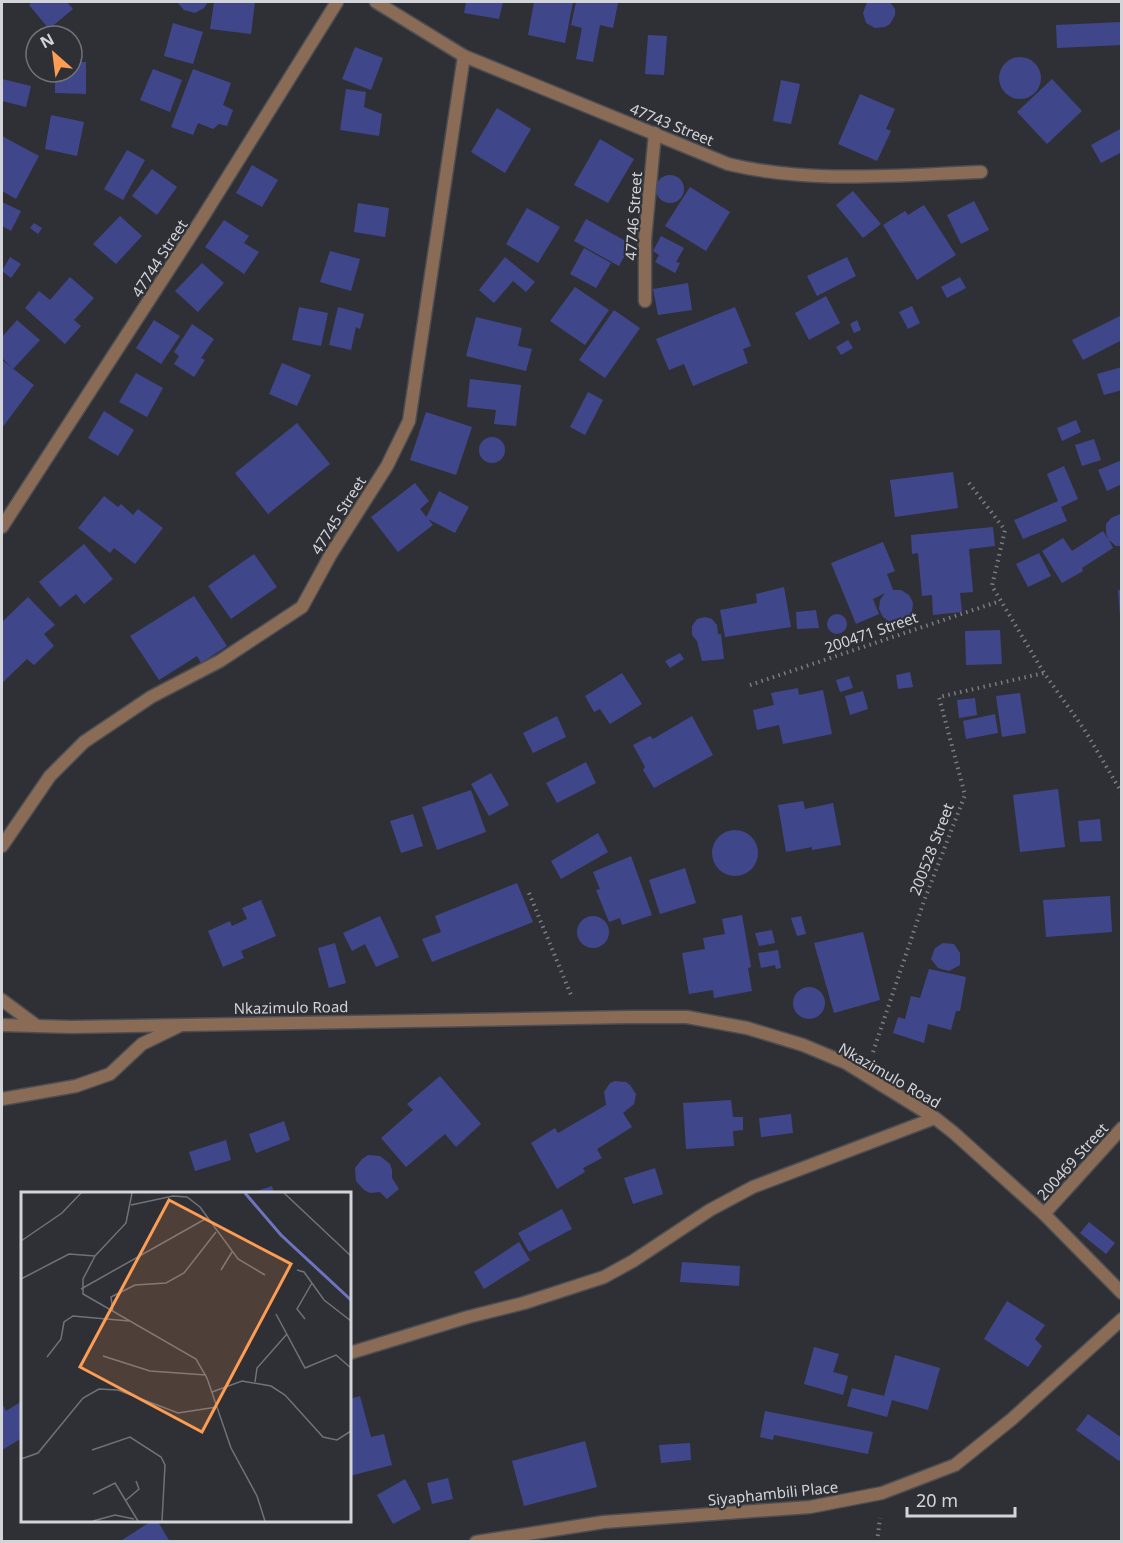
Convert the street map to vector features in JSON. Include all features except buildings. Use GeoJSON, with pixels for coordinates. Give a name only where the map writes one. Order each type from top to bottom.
{"type":"FeatureCollection","features":[{"type":"Feature","properties":{"kind":"street","name":"47744 Street"},"geometry":{"type":"LineString","coordinates":[[2,527],[201,220],[337,2]]}},
{"type":"Feature","properties":{"kind":"street","name":"47743 Street"},"geometry":{"type":"LineString","coordinates":[[376,2],[464,56],[728,164],[788,175],[871,176],[981,172]]}},
{"type":"Feature","properties":{"kind":"street","name":"47745 Street"},"geometry":{"type":"LineString","coordinates":[[2,846],[50,776],[84,742],[151,697],[220,661],[302,607],[331,554],[387,466],[409,422],[464,56]]}},
{"type":"Feature","properties":{"kind":"street","name":"47746 Street"},"geometry":{"type":"LineString","coordinates":[[645,302],[645,239],[655,133]]}},
{"type":"Feature","properties":{"kind":"street"},"geometry":{"type":"LineString","coordinates":[[2,1000],[37,1026]]}},
{"type":"Feature","properties":{"kind":"street","name":"Nkazimulo Road"},"geometry":{"type":"LineString","coordinates":[[2,1025],[72,1027],[687,1017],[747,1028],[803,1045],[846,1063],[935,1118],[1044,1215],[1122,1293]]}},
{"type":"Feature","properties":{"kind":"street"},"geometry":{"type":"LineString","coordinates":[[2,1099],[76,1086],[110,1074],[141,1044],[183,1024]]}},
{"type":"Feature","properties":{"kind":"street"},"geometry":{"type":"LineString","coordinates":[[351,1353],[468,1317],[524,1304],[604,1277],[633,1262],[710,1210],[753,1187],[935,1118]]}},
{"type":"Feature","properties":{"kind":"street","name":"200469 Street"},"geometry":{"type":"LineString","coordinates":[[1044,1215],[1122,1128]]}},
{"type":"Feature","properties":{"kind":"street","name":"Siyaphambili Place"},"geometry":{"type":"LineString","coordinates":[[476,1542],[604,1522],[810,1507],[882,1493],[955,1465],[1012,1419],[1122,1320]]}},
{"type":"Feature","properties":{"kind":"path"},"geometry":{"type":"LineString","coordinates":[[969,483],[1005,530],[992,586],[1044,673],[1084,729],[1122,793]]}},
{"type":"Feature","properties":{"kind":"path","name":"200471 Street"},"geometry":{"type":"LineString","coordinates":[[750,686],[1000,600]]}},
{"type":"Feature","properties":{"kind":"path","name":"200528 Street"},"geometry":{"type":"LineString","coordinates":[[866,1076],[924,901],[965,795],[939,697],[1044,673]]}},
{"type":"Feature","properties":{"kind":"path"},"geometry":{"type":"LineString","coordinates":[[529,893],[581,1017]]}}]}
